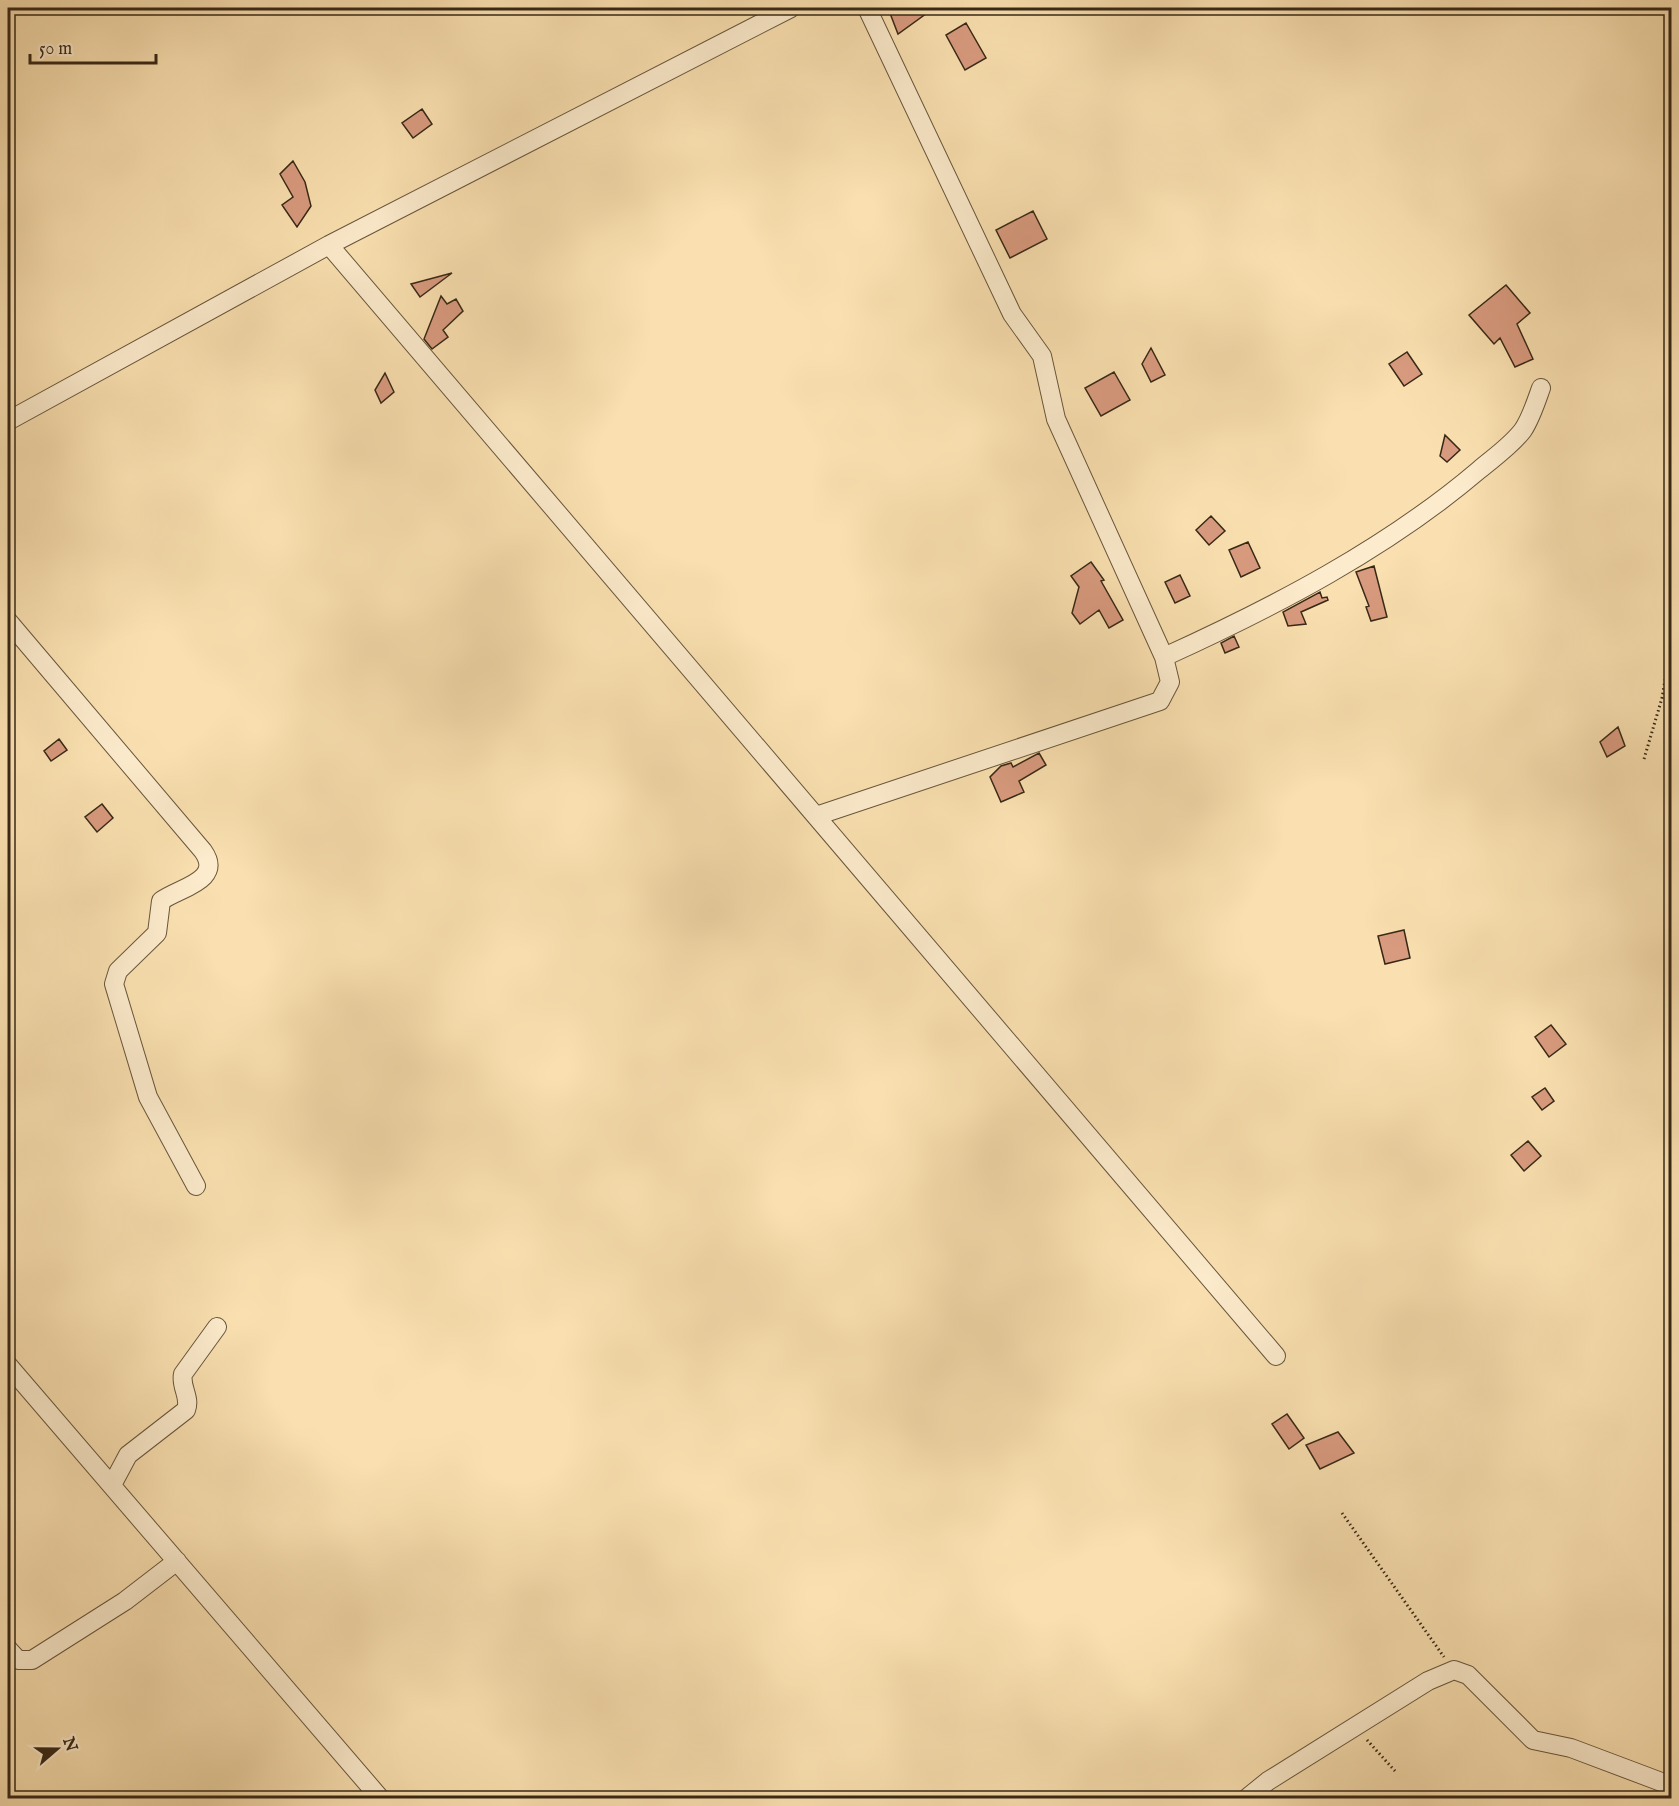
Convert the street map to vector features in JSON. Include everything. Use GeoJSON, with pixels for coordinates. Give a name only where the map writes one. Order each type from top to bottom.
{"type":"FeatureCollection","features":[{"type":"Feature","properties":{"kind":"street"},"geometry":{"type":"LineString","coordinates":[[8,421],[329,245],[791,8]]}},
{"type":"Feature","properties":{"kind":"street"},"geometry":{"type":"LineString","coordinates":[[816,816],[1160,701],[1170,682],[1164,657],[1056,419],[1042,356],[1012,314],[867,8]]}},
{"type":"Feature","properties":{"kind":"street"},"geometry":{"type":"LineString","coordinates":[[329,245],[1276,1356]]}},
{"type":"Feature","properties":{"kind":"street"},"geometry":{"type":"LineString","coordinates":[[1164,657],[1299,589],[1392,536],[1459,487],[1515,439],[1527,424],[1541,388]]}},
{"type":"Feature","properties":{"kind":"street"},"geometry":{"type":"LineString","coordinates":[[8,621],[203,851],[208,862],[207,874],[201,880],[161,901],[157,933],[118,970],[114,984],[147,1097],[196,1186]]}},
{"type":"Feature","properties":{"kind":"street"},"geometry":{"type":"LineString","coordinates":[[112,1485],[128,1455],[186,1410],[189,1403],[182,1383],[183,1374],[217,1327]]}},
{"type":"Feature","properties":{"kind":"street"},"geometry":{"type":"LineString","coordinates":[[8,1365],[380,1798]]}},
{"type":"Feature","properties":{"kind":"street"},"geometry":{"type":"LineString","coordinates":[[8,1649],[18,1660],[32,1660],[125,1602],[177,1561]]}},
{"type":"Feature","properties":{"kind":"street"},"geometry":{"type":"LineString","coordinates":[[1247,1798],[1268,1781],[1428,1681],[1454,1670],[1468,1675],[1533,1740],[1571,1748],[1671,1786]]}},
{"type":"Feature","properties":{"kind":"path"},"geometry":{"type":"LineString","coordinates":[[1644,759],[1662,698],[1671,639]]}},
{"type":"Feature","properties":{"kind":"path"},"geometry":{"type":"LineString","coordinates":[[1342,1513],[1454,1670]]}},
{"type":"Feature","properties":{"kind":"path"},"geometry":{"type":"LineString","coordinates":[[1355,1727],[1395,1771]]}},
{"type":"Feature","properties":{"kind":"building"},"geometry":{"type":"Polygon","coordinates":[[[888,8],[934,8],[898,34],[888,8]]]}},
{"type":"Feature","properties":{"kind":"building"},"geometry":{"type":"Polygon","coordinates":[[[966,23],[986,58],[965,70],[946,35],[966,23]]]}},
{"type":"Feature","properties":{"kind":"building"},"geometry":{"type":"Polygon","coordinates":[[[422,109],[432,124],[413,138],[402,123],[422,109]]]}},
{"type":"Feature","properties":{"kind":"building"},"geometry":{"type":"Polygon","coordinates":[[[293,161],[305,182],[311,206],[297,227],[282,205],[293,197],[280,174],[293,161]]]}},
{"type":"Feature","properties":{"kind":"building"},"geometry":{"type":"Polygon","coordinates":[[[1033,211],[1047,239],[1010,258],[996,230],[1033,211]]]}},
{"type":"Feature","properties":{"kind":"building"},"geometry":{"type":"Polygon","coordinates":[[[452,273],[420,297],[411,284],[452,273]]]}},
{"type":"Feature","properties":{"kind":"building"},"geometry":{"type":"Polygon","coordinates":[[[1506,285],[1530,313],[1517,324],[1533,359],[1515,367],[1500,338],[1494,344],[1469,315],[1506,285]]]}},
{"type":"Feature","properties":{"kind":"building"},"geometry":{"type":"Polygon","coordinates":[[[441,296],[447,304],[456,299],[463,311],[443,330],[448,337],[432,349],[424,339],[441,296]]]}},
{"type":"Feature","properties":{"kind":"building"},"geometry":{"type":"Polygon","coordinates":[[[1151,348],[1165,375],[1151,382],[1142,364],[1151,348]]]}},
{"type":"Feature","properties":{"kind":"building"},"geometry":{"type":"Polygon","coordinates":[[[1407,352],[1422,374],[1404,386],[1389,364],[1407,352]]]}},
{"type":"Feature","properties":{"kind":"building"},"geometry":{"type":"Polygon","coordinates":[[[1114,372],[1130,400],[1101,416],[1085,388],[1114,372]]]}},
{"type":"Feature","properties":{"kind":"building"},"geometry":{"type":"Polygon","coordinates":[[[385,373],[394,392],[381,403],[375,390],[385,373]]]}},
{"type":"Feature","properties":{"kind":"building"},"geometry":{"type":"Polygon","coordinates":[[[1445,435],[1460,450],[1447,462],[1440,456],[1445,435]]]}},
{"type":"Feature","properties":{"kind":"building"},"geometry":{"type":"Polygon","coordinates":[[[1211,516],[1225,531],[1209,545],[1196,530],[1211,516]]]}},
{"type":"Feature","properties":{"kind":"building"},"geometry":{"type":"Polygon","coordinates":[[[1248,542],[1260,568],[1241,577],[1229,550],[1248,542]]]}},
{"type":"Feature","properties":{"kind":"building"},"geometry":{"type":"Polygon","coordinates":[[[1091,562],[1104,580],[1101,581],[1123,620],[1109,628],[1099,610],[1080,624],[1072,613],[1079,587],[1071,576],[1091,562]]]}},
{"type":"Feature","properties":{"kind":"building"},"geometry":{"type":"Polygon","coordinates":[[[1374,566],[1387,617],[1371,621],[1366,607],[1369,606],[1356,572],[1374,566]]]}},
{"type":"Feature","properties":{"kind":"building"},"geometry":{"type":"Polygon","coordinates":[[[1180,575],[1190,596],[1175,603],[1165,582],[1180,575]]]}},
{"type":"Feature","properties":{"kind":"building"},"geometry":{"type":"Polygon","coordinates":[[[1320,592],[1322,598],[1327,597],[1328,600],[1301,612],[1306,624],[1288,626],[1283,612],[1320,592]]]}},
{"type":"Feature","properties":{"kind":"building"},"geometry":{"type":"Polygon","coordinates":[[[1234,636],[1239,647],[1225,653],[1221,643],[1234,636]]]}},
{"type":"Feature","properties":{"kind":"building"},"geometry":{"type":"Polygon","coordinates":[[[1618,727],[1625,746],[1607,757],[1600,742],[1618,727]]]}},
{"type":"Feature","properties":{"kind":"building"},"geometry":{"type":"Polygon","coordinates":[[[59,739],[67,750],[51,761],[44,751],[59,739]]]}},
{"type":"Feature","properties":{"kind":"building"},"geometry":{"type":"Polygon","coordinates":[[[1039,753],[1046,765],[1019,781],[1024,792],[1001,802],[990,777],[1001,766],[1011,763],[1013,767],[1039,753]]]}},
{"type":"Feature","properties":{"kind":"building"},"geometry":{"type":"Polygon","coordinates":[[[102,804],[113,818],[97,832],[85,817],[102,804]]]}},
{"type":"Feature","properties":{"kind":"building"},"geometry":{"type":"Polygon","coordinates":[[[1404,930],[1410,958],[1385,964],[1378,936],[1404,930]]]}},
{"type":"Feature","properties":{"kind":"building"},"geometry":{"type":"Polygon","coordinates":[[[1551,1025],[1566,1044],[1549,1057],[1535,1037],[1551,1025]]]}},
{"type":"Feature","properties":{"kind":"building"},"geometry":{"type":"Polygon","coordinates":[[[1545,1088],[1554,1101],[1542,1110],[1532,1097],[1545,1088]]]}},
{"type":"Feature","properties":{"kind":"building"},"geometry":{"type":"Polygon","coordinates":[[[1528,1141],[1541,1156],[1524,1171],[1511,1155],[1528,1141]]]}},
{"type":"Feature","properties":{"kind":"building"},"geometry":{"type":"Polygon","coordinates":[[[1287,1414],[1304,1438],[1289,1449],[1272,1424],[1287,1414]]]}},
{"type":"Feature","properties":{"kind":"building"},"geometry":{"type":"Polygon","coordinates":[[[1338,1432],[1354,1453],[1320,1469],[1306,1445],[1338,1432]]]}}]}
